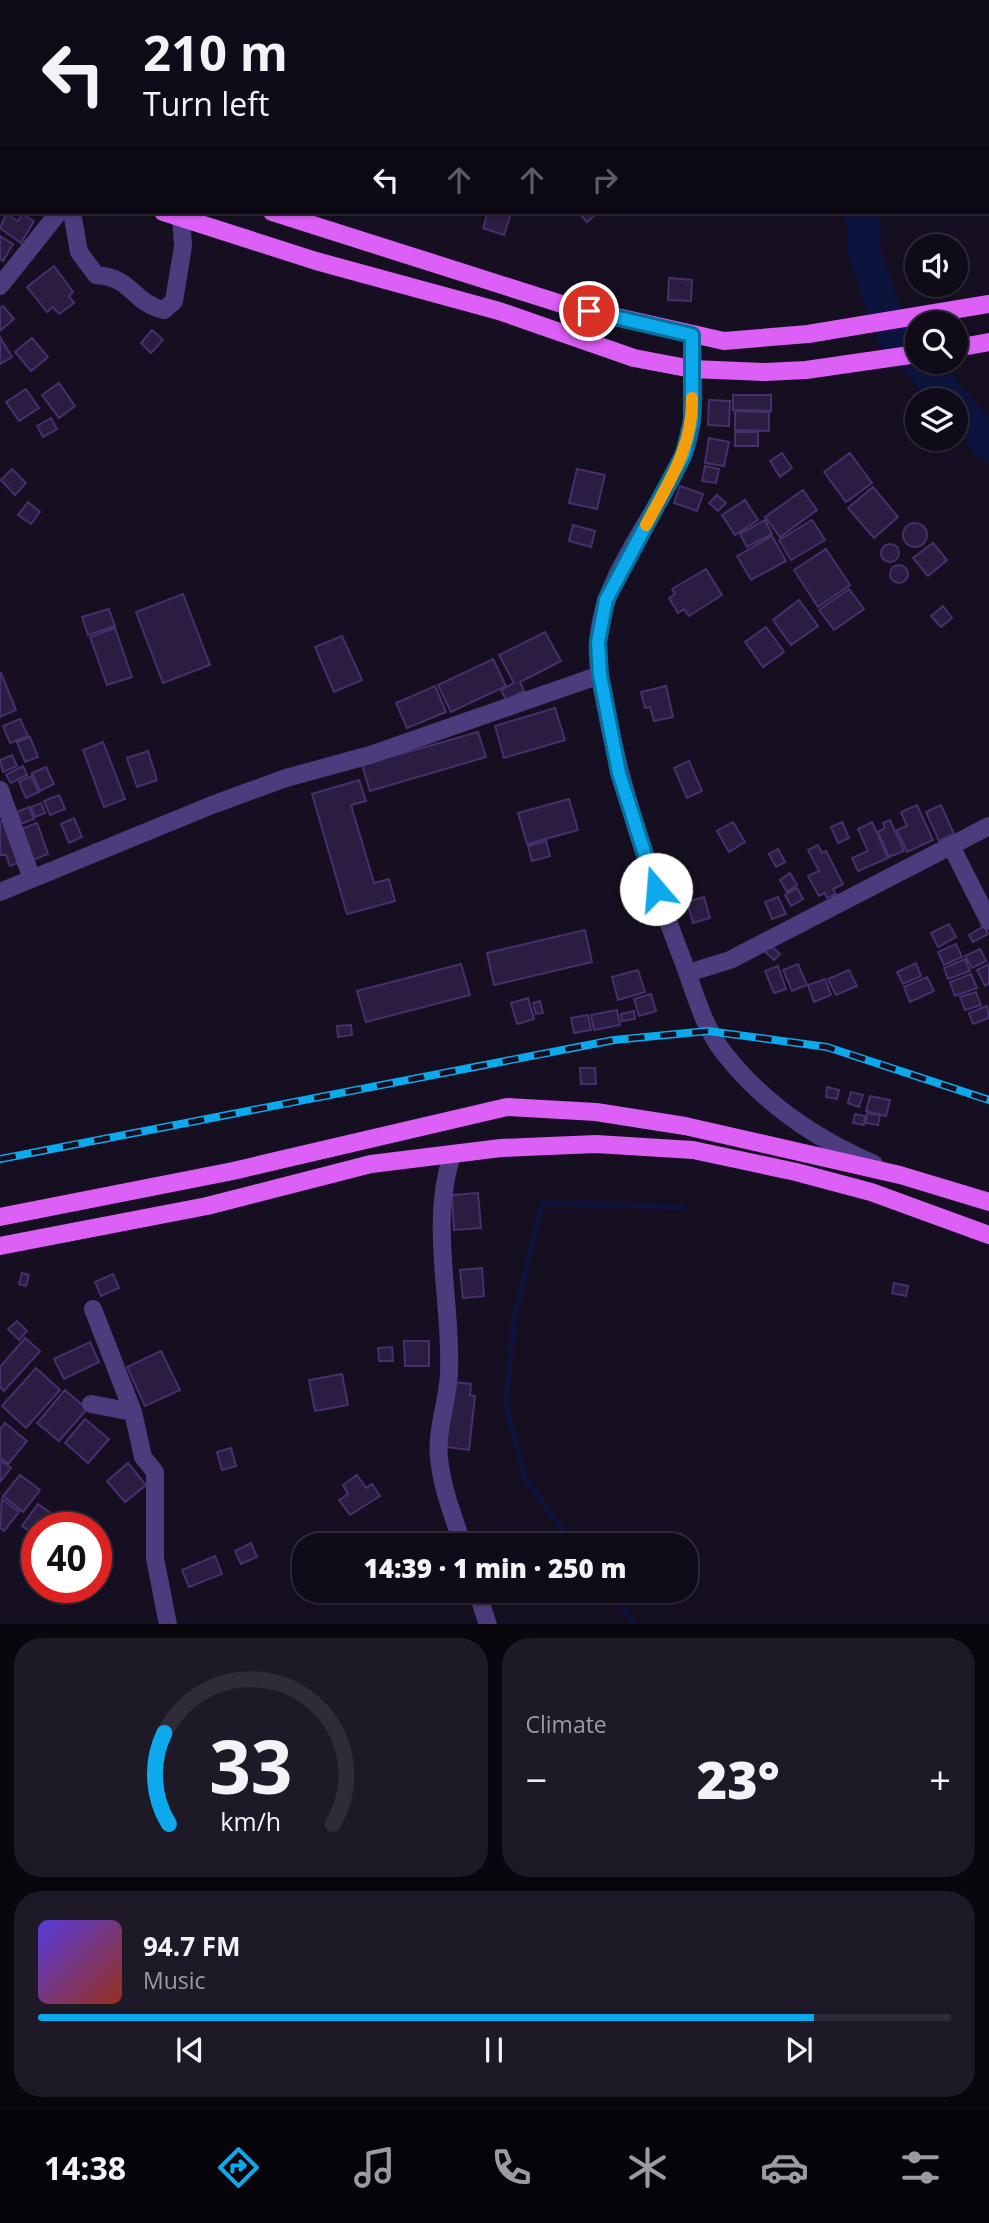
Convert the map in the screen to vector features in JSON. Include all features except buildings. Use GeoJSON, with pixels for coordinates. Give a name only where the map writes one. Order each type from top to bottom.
{"type":"FeatureCollection","features":[{"type":"Feature","properties":{"kind":"main road"},"geometry":{"type":"LineString","coordinates":[[169,214],[316,261],[499,312],[634,358],[692,369],[765,372],[905,356]]}},
{"type":"Feature","properties":{"kind":"main road"},"geometry":{"type":"LineString","coordinates":[[278,214],[568,306],[724,341],[844,327],[989,304]]}},
{"type":"Feature","properties":{"kind":"main road"},"geometry":{"type":"LineString","coordinates":[[968,346],[989,342]]}},
{"type":"Feature","properties":{"kind":"main road"},"geometry":{"type":"LineString","coordinates":[[0,1217],[233,1171],[507,1107],[596,1112],[684,1126],[900,1175],[989,1202]]}},
{"type":"Feature","properties":{"kind":"main road"},"geometry":{"type":"LineString","coordinates":[[0,1245],[207,1206],[348,1168],[501,1148],[596,1144],[694,1150],[871,1192],[989,1235]]}},
{"type":"Feature","properties":{"kind":"street"},"geometry":{"type":"LineString","coordinates":[[0,286],[57,214]]}},
{"type":"Feature","properties":{"kind":"street"},"geometry":{"type":"LineString","coordinates":[[72,214],[79,252],[96,275],[116,276],[148,306],[164,310],[174,301],[183,246],[181,218]]}},
{"type":"Feature","properties":{"kind":"street"},"geometry":{"type":"LineString","coordinates":[[692,335],[692,420],[684,454],[606,600],[598,642],[600,675],[619,773],[656,889],[708,1031],[724,1053],[768,1100],[828,1144],[900,1175]]}},
{"type":"Feature","properties":{"kind":"street"},"geometry":{"type":"LineString","coordinates":[[0,892],[212,805],[286,778],[370,755],[600,675]]}},
{"type":"Feature","properties":{"kind":"street"},"geometry":{"type":"LineString","coordinates":[[0,790],[32,879]]}},
{"type":"Feature","properties":{"kind":"street"},"geometry":{"type":"LineString","coordinates":[[688,973],[730,960],[989,826]]}},
{"type":"Feature","properties":{"kind":"street"},"geometry":{"type":"LineString","coordinates":[[951,846],[989,921]]}},
{"type":"Feature","properties":{"kind":"street"},"geometry":{"type":"LineString","coordinates":[[452,1155],[443,1183],[441,1212],[450,1375],[438,1453],[442,1481],[459,1533]]}},
{"type":"Feature","properties":{"kind":"street"},"geometry":{"type":"LineString","coordinates":[[93,1309],[134,1412],[143,1457],[155,1472],[155,1558],[168,1624]]}},
{"type":"Feature","properties":{"kind":"street"},"geometry":{"type":"LineString","coordinates":[[91,1404],[134,1412]]}},
{"type":"Feature","properties":{"kind":"street"},"geometry":{"type":"LineString","coordinates":[[481,1603],[488,1624]]}},
{"type":"Feature","properties":{"kind":"waterway"},"geometry":{"type":"LineString","coordinates":[[860,214],[864,222],[864,251],[893,336],[905,348]]}},
{"type":"Feature","properties":{"kind":"waterway"},"geometry":{"type":"LineString","coordinates":[[929,374],[941,388]]}},
{"type":"Feature","properties":{"kind":"waterway"},"geometry":{"type":"LineString","coordinates":[[968,419],[989,446]]}},
{"type":"Feature","properties":{"kind":"waterway"},"geometry":{"type":"LineString","coordinates":[[565,1533],[525,1478],[506,1405],[514,1319],[542,1203],[684,1207]]}},
{"type":"Feature","properties":{"kind":"waterway"},"geometry":{"type":"LineString","coordinates":[[618,1603],[634,1624]]}},
{"type":"Feature","properties":{"kind":"railway"},"geometry":{"type":"LineString","coordinates":[[0,1159],[614,1040],[708,1031],[827,1047],[989,1100]]}},
{"type":"Feature","properties":{"kind":"slow traffic"},"geometry":{"type":"LineString","coordinates":[[646,525],[684,454],[692,420],[692,398]]}},
{"type":"Feature","properties":{"kind":"route"},"geometry":{"type":"LineString","coordinates":[[589,311],[692,335],[692,420],[684,454],[606,600],[598,642],[600,675],[619,773],[656,889]]}}]}
